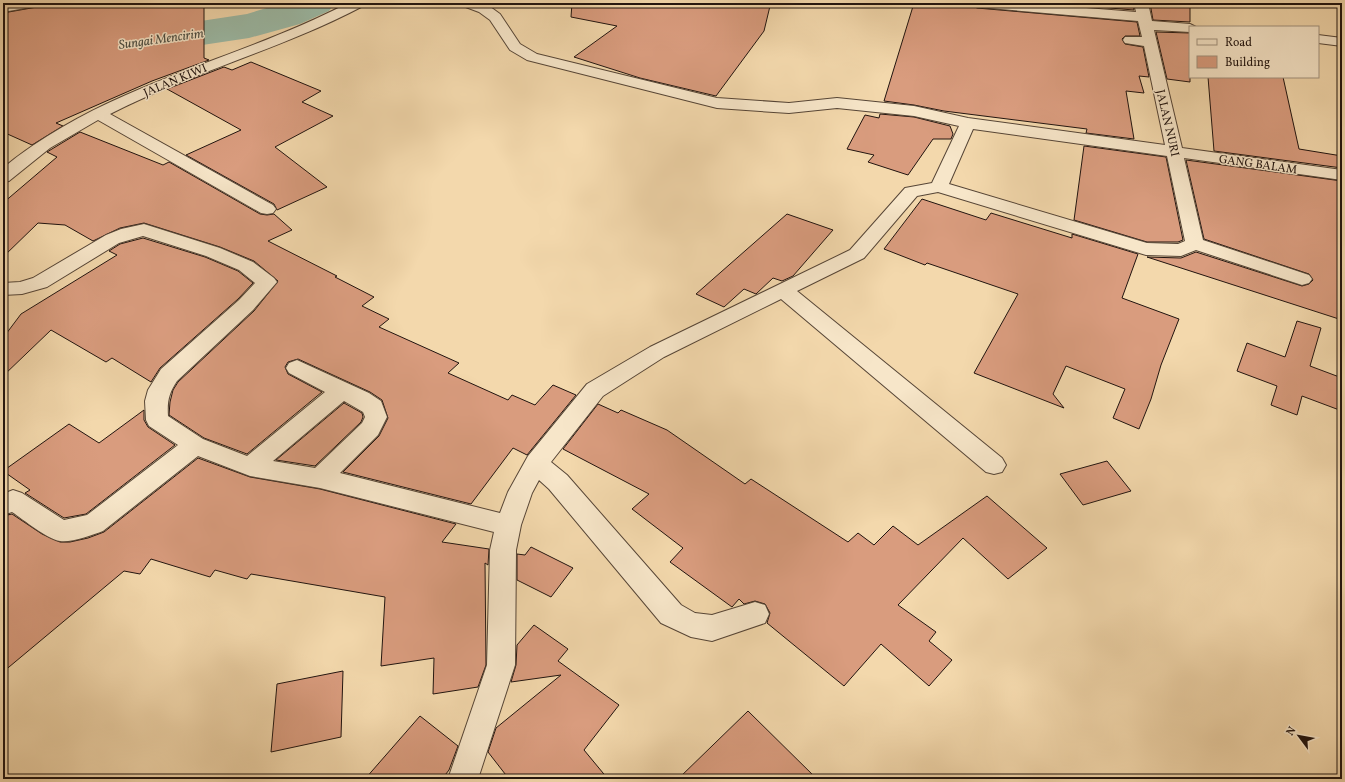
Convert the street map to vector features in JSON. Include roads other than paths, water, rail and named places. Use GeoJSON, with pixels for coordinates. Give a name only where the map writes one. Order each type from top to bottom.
{"type":"FeatureCollection","features":[{"type":"Feature","properties":{"kind":"street"},"geometry":{"type":"LineString","coordinates":[[3,8],[28,3]]}},
{"type":"Feature","properties":{"kind":"street","name":"JALAN KIWI"},"geometry":{"type":"LineString","coordinates":[[3,177],[24,158],[54,137],[99,114],[185,75],[289,36],[334,17],[358,3]]}},
{"type":"Feature","properties":{"kind":"street","name":"GANG BALAM"},"geometry":{"type":"LineString","coordinates":[[468,3],[484,9],[495,16],[515,47],[532,57],[718,103],[789,108],[837,103],[914,111],[968,123],[1342,175]]}},
{"type":"Feature","properties":{"kind":"street"},"geometry":{"type":"LineString","coordinates":[[977,3],[1144,15],[1189,28]]}},
{"type":"Feature","properties":{"kind":"street","name":"JALAN NURI"},"geometry":{"type":"LineString","coordinates":[[1144,15],[1195,243]]}},
{"type":"Feature","properties":{"kind":"street"},"geometry":{"type":"LineString","coordinates":[[1319,39],[1342,42]]}},
{"type":"Feature","properties":{"kind":"street"},"geometry":{"type":"LineString","coordinates":[[1130,40],[1149,42]]}},
{"type":"Feature","properties":{"kind":"street"},"geometry":{"type":"LineString","coordinates":[[99,114],[267,209]]}},
{"type":"Feature","properties":{"kind":"street"},"geometry":{"type":"LineString","coordinates":[[939,187],[968,123]]}},
{"type":"Feature","properties":{"kind":"street"},"geometry":{"type":"LineString","coordinates":[[463,779],[501,665],[503,550],[508,525],[520,492],[536,463],[595,390],[657,352],[857,254],[911,192],[939,187],[1146,248],[1181,250],[1195,243],[1302,279]]}},
{"type":"Feature","properties":{"kind":"street"},"geometry":{"type":"LineString","coordinates":[[3,289],[25,287],[52,276],[119,236],[133,231],[144,230],[213,252],[240,264],[267,282],[246,305],[169,375],[159,390],[156,401],[157,420],[195,444],[250,467],[320,478],[508,525]]}},
{"type":"Feature","properties":{"kind":"street"},"geometry":{"type":"LineString","coordinates":[[783,290],[994,465]]}},
{"type":"Feature","properties":{"kind":"street"},"geometry":{"type":"LineString","coordinates":[[297,368],[341,391],[361,399],[373,407],[376,417],[370,429],[320,478]]}},
{"type":"Feature","properties":{"kind":"street"},"geometry":{"type":"LineString","coordinates":[[250,467],[341,391]]}},
{"type":"Feature","properties":{"kind":"street"},"geometry":{"type":"LineString","coordinates":[[3,506],[13,500],[61,531],[94,524],[195,444]]}},
{"type":"Feature","properties":{"kind":"street"},"geometry":{"type":"LineString","coordinates":[[536,463],[558,482],[671,614],[690,625],[712,628],[756,614]]}},
{"type":"Feature","properties":{"kind":"waterway","name":"Sungai Mencirim"},"geometry":{"type":"LineString","coordinates":[[3,60],[82,51],[249,26],[286,16],[316,3]]}}]}
